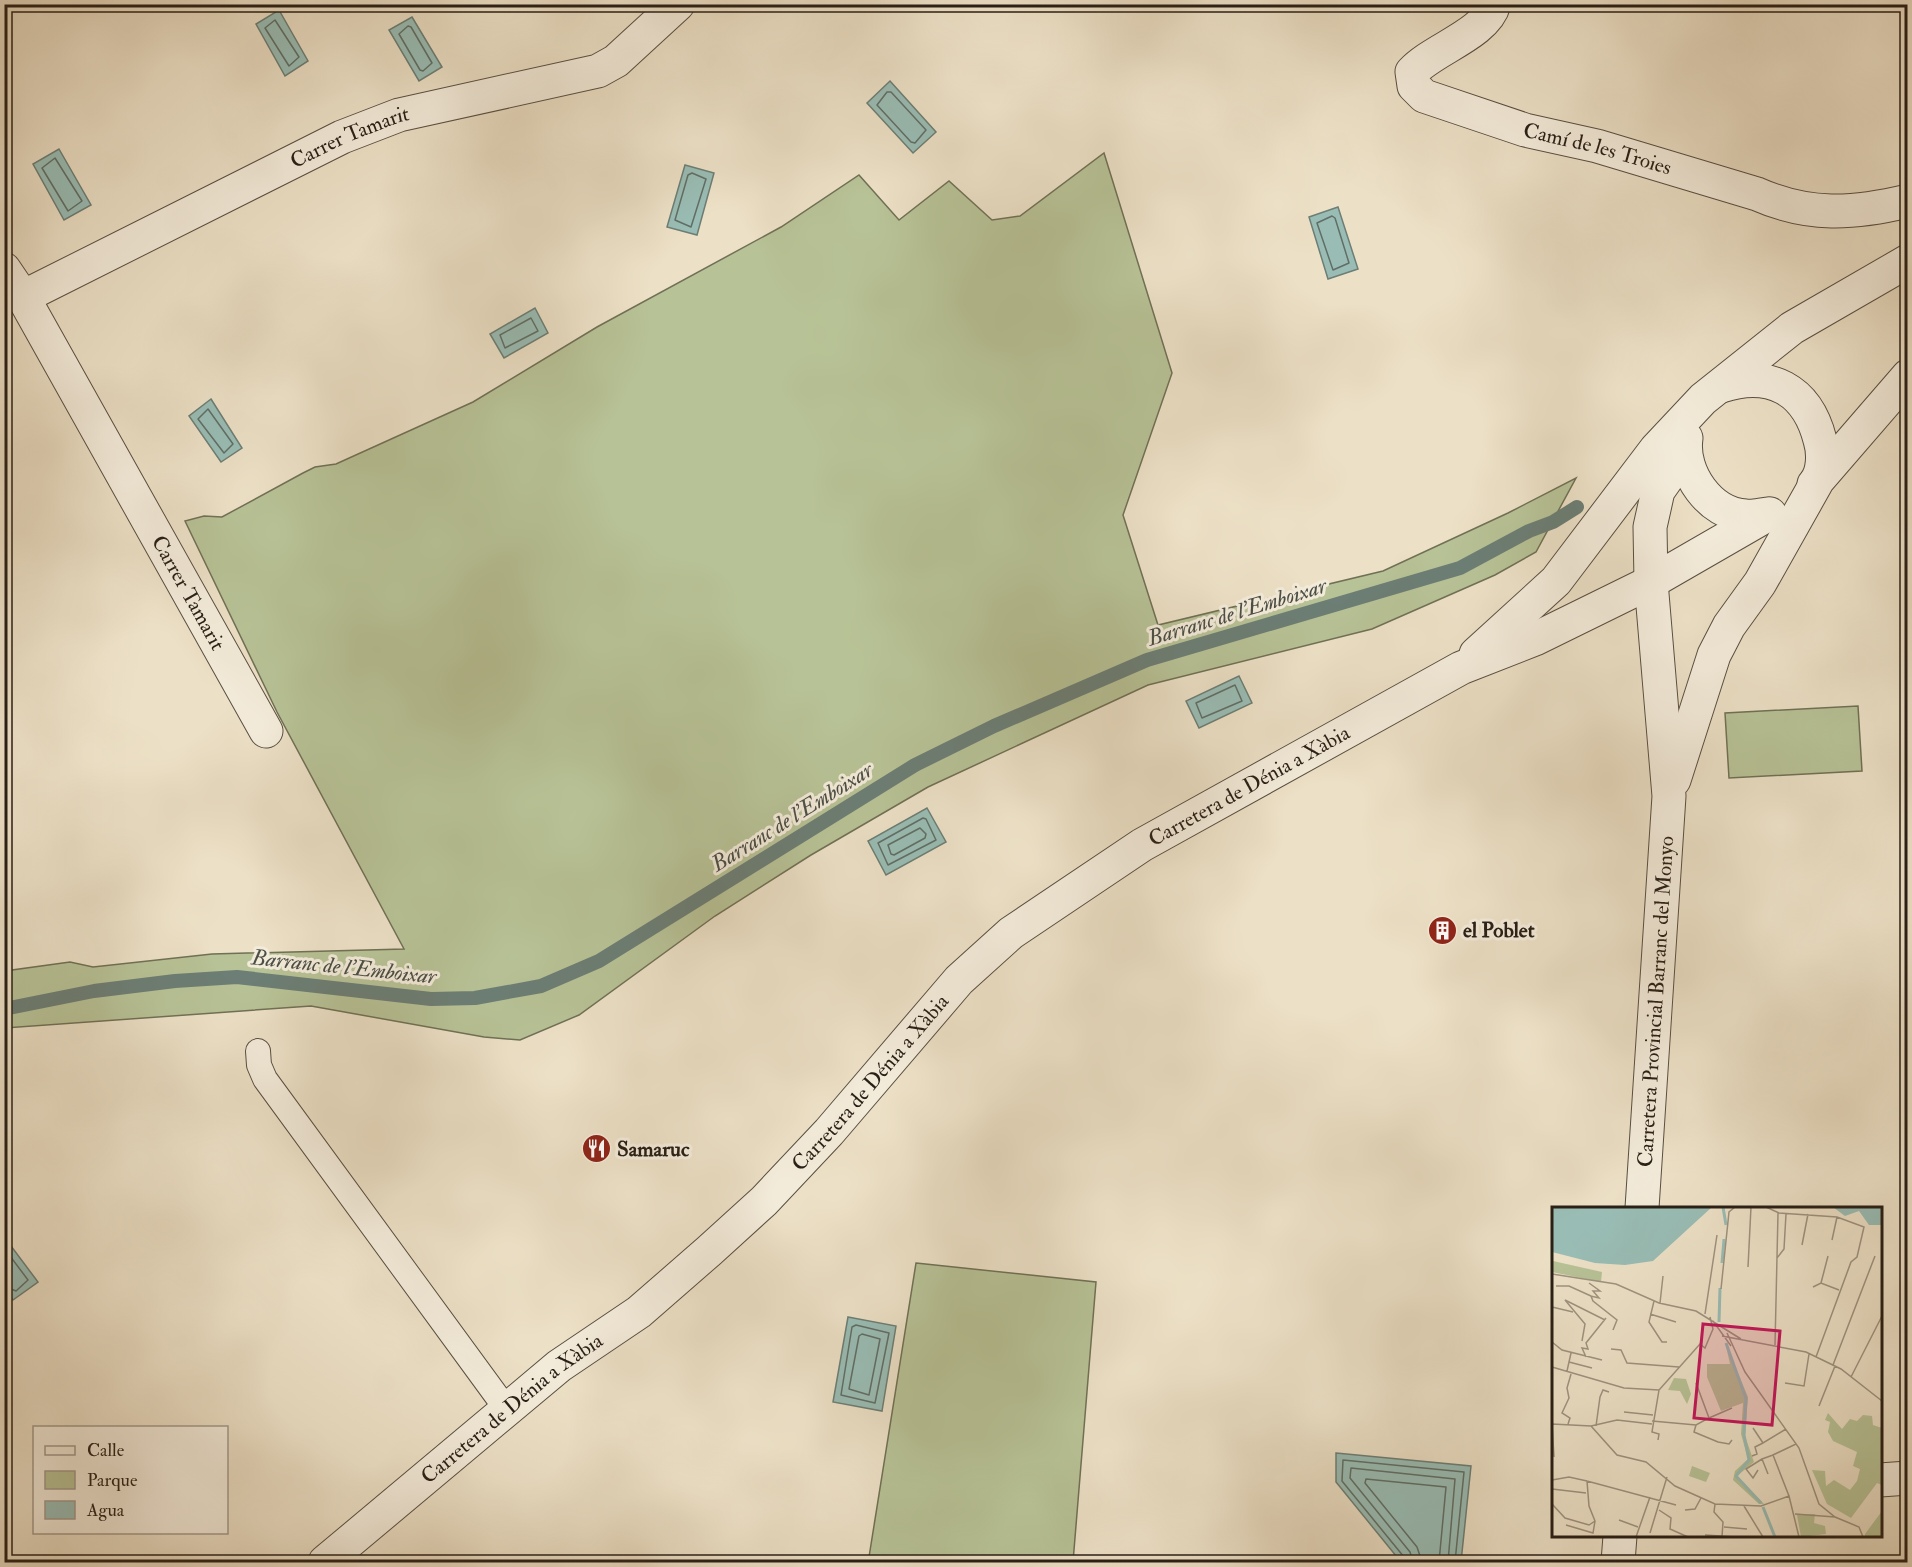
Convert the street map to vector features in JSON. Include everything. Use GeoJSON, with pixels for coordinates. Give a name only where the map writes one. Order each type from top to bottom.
{"type":"FeatureCollection","features":[{"type":"Feature","properties":{"kind":"street","name":"Carrer Tamarit"},"geometry":{"type":"LineString","coordinates":[[23,297],[342,137],[399,115],[598,71],[616,61],[678,4]]}},
{"type":"Feature","properties":{"kind":"street","name":"Camí de les Troies"},"geometry":{"type":"LineString","coordinates":[[1494,4],[1488,19],[1423,60],[1412,72],[1414,86],[1424,96],[1525,130],[1597,146],[1757,194],[1782,205],[1821,212],[1881,207],[1908,201]]}},
{"type":"Feature","properties":{"kind":"street"},"geometry":{"type":"LineString","coordinates":[[1908,261],[1792,328],[1695,406],[1688,427],[1670,452],[1715,505],[1725,511],[1746,516],[1769,514],[1782,510],[1806,495],[1908,376]]}},
{"type":"Feature","properties":{"kind":"street","name":"Carrer Tamarit"},"geometry":{"type":"LineString","coordinates":[[4,269],[23,297],[266,731]]}},
{"type":"Feature","properties":{"kind":"street"},"geometry":{"type":"LineString","coordinates":[[1721,386],[1742,379],[1764,380],[1785,388],[1803,402],[1816,422],[1821,444],[1823,456],[1818,480]]}},
{"type":"Feature","properties":{"kind":"street","name":"Carretera Provincial Barranc del Monyo"},"geometry":{"type":"LineString","coordinates":[[1642,1207],[1670,796],[1649,552],[1653,510],[1670,452]]}},
{"type":"Feature","properties":{"kind":"street","name":"Carretera de Dénia a Xàbia"},"geometry":{"type":"LineString","coordinates":[[1461,668],[1556,581],[1670,452]]}},
{"type":"Feature","properties":{"kind":"street","name":"Carretera Provincial Barranc del Monyo"},"geometry":{"type":"LineString","coordinates":[[1670,796],[1718,648],[1729,626],[1760,583],[1818,480]]}},
{"type":"Feature","properties":{"kind":"street","name":"Carretera de Dénia a Xàbia"},"geometry":{"type":"LineString","coordinates":[[325,1563],[558,1366],[639,1312],[764,1201],[830,1131],[959,980],[1011,933],[1142,845],[1461,668],[1535,639],[1651,582],[1769,514]]}},
{"type":"Feature","properties":{"kind":"street"},"geometry":{"type":"LineString","coordinates":[[1882,1480],[1908,1478]]}},
{"type":"Feature","properties":{"kind":"street"},"geometry":{"type":"LineString","coordinates":[[1618,1563],[1620,1537]]}},
{"type":"Feature","properties":{"kind":"lane"},"geometry":{"type":"LineString","coordinates":[[258,1051],[259,1065],[265,1079],[507,1410]]}},
{"type":"Feature","properties":{"kind":"green space"},"geometry":{"type":"Polygon","coordinates":[[[1104,153],[1172,373],[1123,515],[1158,625],[1383,571],[1508,513],[1576,478],[1536,552],[1495,575],[1372,629],[1148,685],[928,787],[811,855],[715,916],[579,1015],[520,1040],[484,1037],[311,1006],[5,1028],[5,971],[70,962],[93,967],[212,954],[404,949],[277,712],[185,521],[204,516],[222,517],[315,467],[336,464],[473,402],[597,327],[781,227],[859,175],[899,220],[949,181],[992,220],[1020,216],[1104,153]]]}},
{"type":"Feature","properties":{"kind":"green space"},"geometry":{"type":"Polygon","coordinates":[[[1858,706],[1862,771],[1729,778],[1725,713],[1858,706]]]}},
{"type":"Feature","properties":{"kind":"green space"},"geometry":{"type":"Polygon","coordinates":[[[916,1263],[1096,1282],[1073,1562],[930,1562],[869,1557],[916,1263]]]}},
{"type":"Feature","properties":{"kind":"water"},"geometry":{"type":"Polygon","coordinates":[[[279,10],[308,61],[285,76],[256,24],[279,10]]]}},
{"type":"Feature","properties":{"kind":"water"},"geometry":{"type":"Polygon","coordinates":[[[412,17],[442,67],[419,81],[389,30],[412,17]]]}},
{"type":"Feature","properties":{"kind":"water"},"geometry":{"type":"Polygon","coordinates":[[[890,81],[936,132],[913,153],[867,103],[890,81]]]}},
{"type":"Feature","properties":{"kind":"water"},"geometry":{"type":"Polygon","coordinates":[[[59,149],[91,205],[64,220],[33,164],[59,149]]]}},
{"type":"Feature","properties":{"kind":"water"},"geometry":{"type":"Polygon","coordinates":[[[685,165],[714,173],[697,235],[667,227],[685,165]]]}},
{"type":"Feature","properties":{"kind":"water"},"geometry":{"type":"Polygon","coordinates":[[[1338,207],[1358,269],[1328,279],[1309,217],[1338,207]]]}},
{"type":"Feature","properties":{"kind":"water"},"geometry":{"type":"Polygon","coordinates":[[[535,308],[548,333],[504,358],[490,334],[535,308]]]}},
{"type":"Feature","properties":{"kind":"water"},"geometry":{"type":"Polygon","coordinates":[[[211,399],[242,448],[221,462],[189,416],[211,399]]]}},
{"type":"Feature","properties":{"kind":"water"},"geometry":{"type":"Polygon","coordinates":[[[1239,676],[1252,703],[1199,728],[1186,701],[1239,676]]]}},
{"type":"Feature","properties":{"kind":"water"},"geometry":{"type":"Polygon","coordinates":[[[927,808],[946,842],[886,875],[868,841],[927,808]]]}},
{"type":"Feature","properties":{"kind":"water"},"geometry":{"type":"Polygon","coordinates":[[[5,1238],[38,1282],[13,1300],[5,1288],[5,1238]]]}},
{"type":"Feature","properties":{"kind":"water"},"geometry":{"type":"Polygon","coordinates":[[[848,1317],[896,1326],[882,1411],[833,1402],[848,1317]]]}},
{"type":"Feature","properties":{"kind":"water"},"geometry":{"type":"Polygon","coordinates":[[[1336,1453],[1471,1466],[1461,1562],[1401,1562],[1336,1482],[1336,1453]]]}},
{"type":"Feature","properties":{"kind":"waterway","name":"Barranc de l'Emboixar"},"geometry":{"type":"LineString","coordinates":[[4,1009],[94,991],[175,981],[237,977],[431,999],[475,998],[541,986],[599,961],[915,765],[994,726],[1147,660],[1460,568],[1529,531],[1553,522],[1577,507]]}},
{"type":"Feature","properties":{"kind":"place","name":"el Poblet"},"geometry":{"type":"Point","coordinates":[1442,930]}},
{"type":"Feature","properties":{"kind":"place","name":"Samaruc"},"geometry":{"type":"Point","coordinates":[596,1149]}}]}
